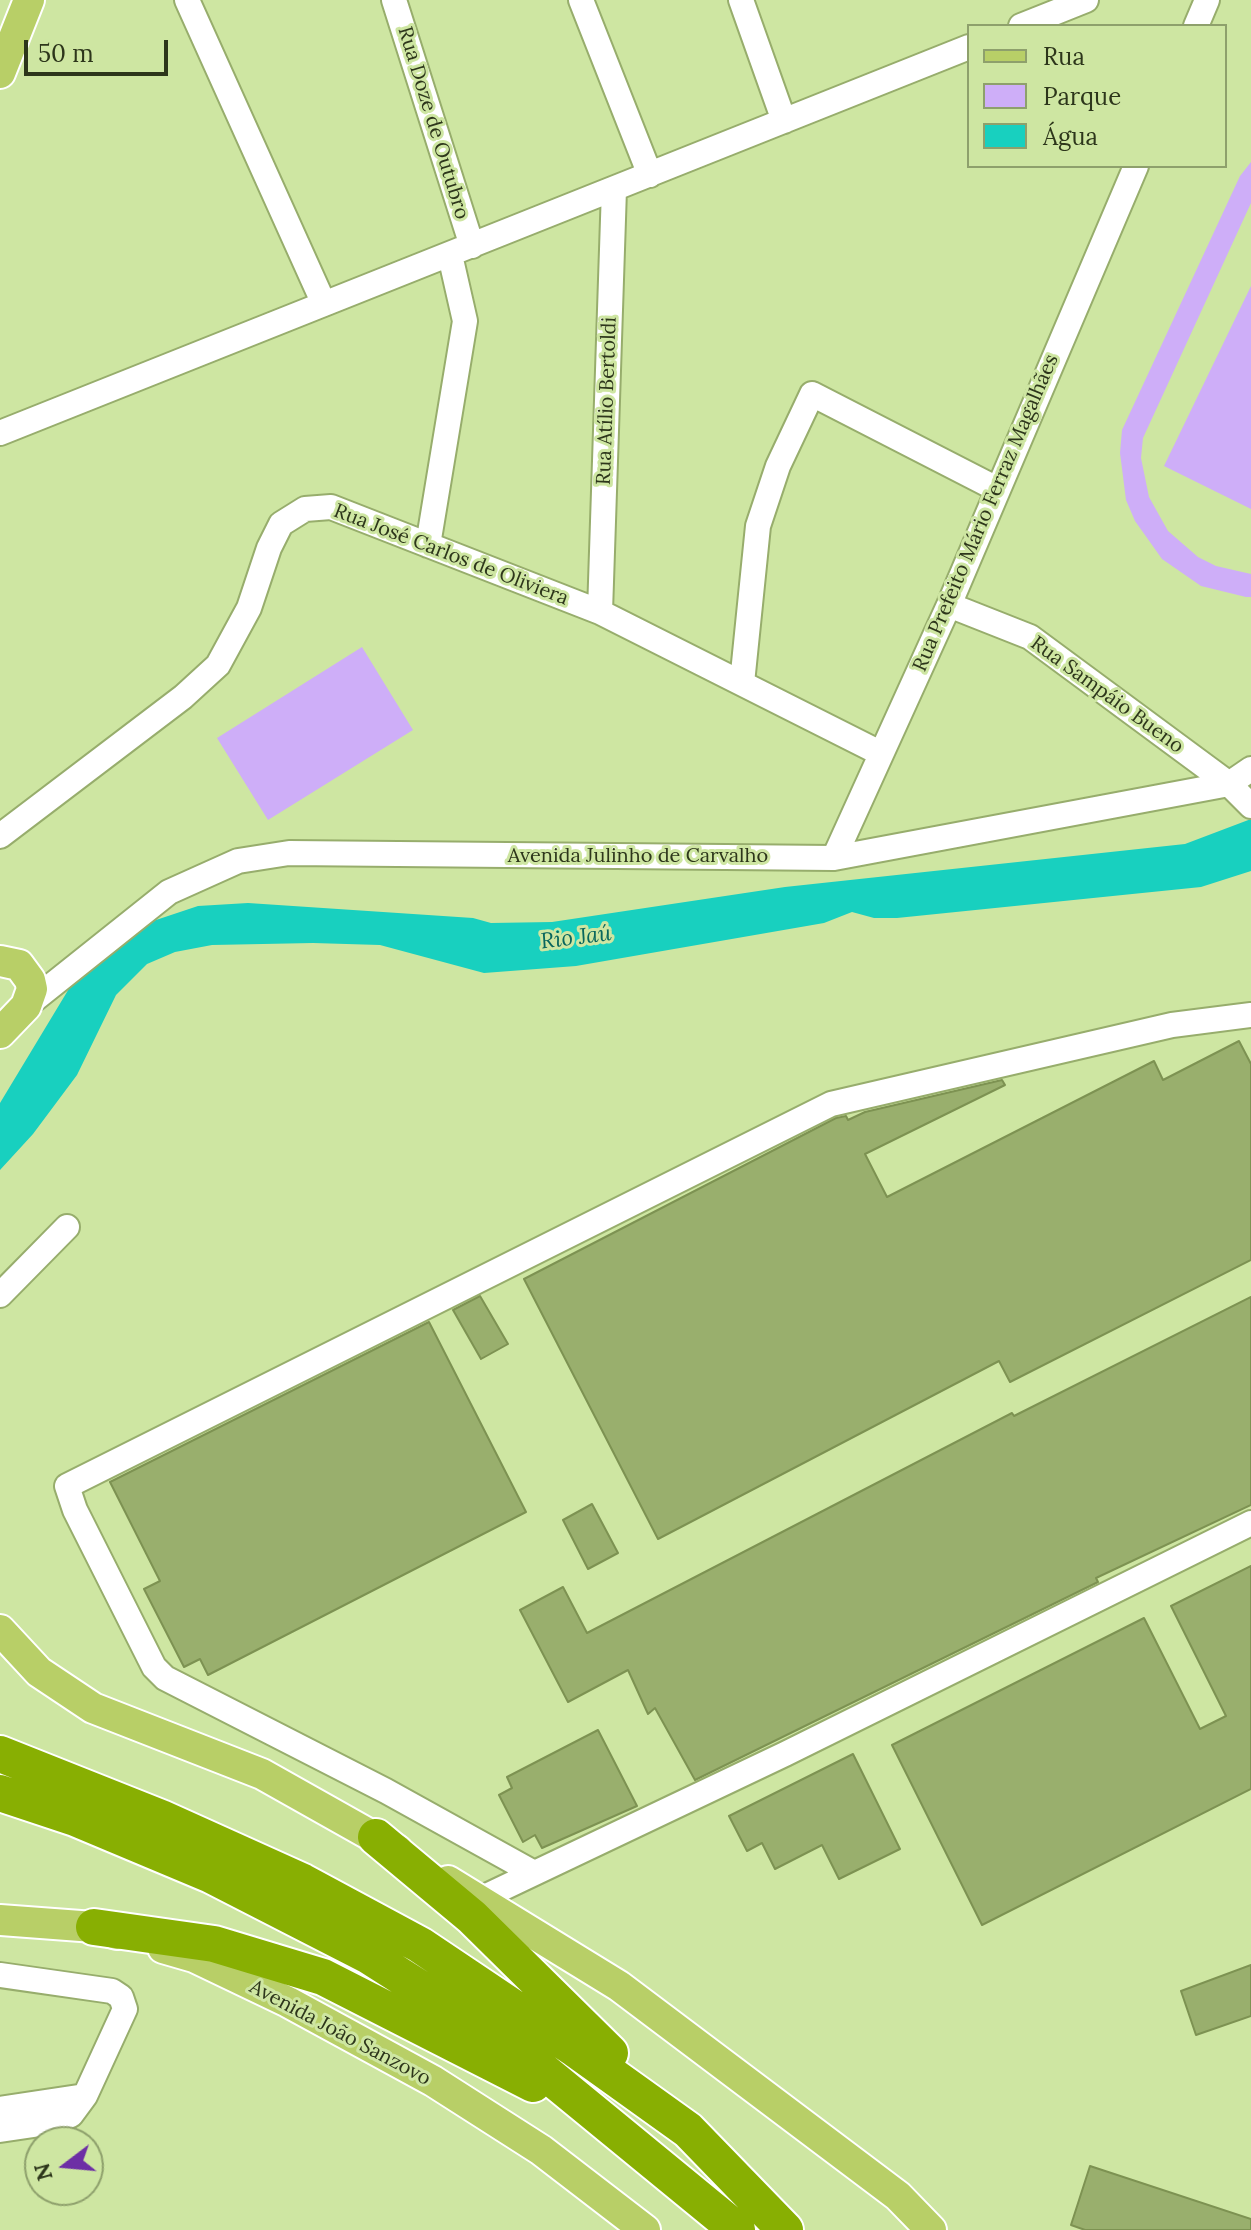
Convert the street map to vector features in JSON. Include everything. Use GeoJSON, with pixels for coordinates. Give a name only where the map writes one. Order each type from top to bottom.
{"type":"FeatureCollection","features":[{"type":"Feature","properties":{"kind":"highway"},"geometry":{"type":"LineString","coordinates":[[0,1754],[161,1818],[274,1869],[420,1945],[575,2049],[688,2130]]}},
{"type":"Feature","properties":{"kind":"highway"},"geometry":{"type":"LineString","coordinates":[[0,1793],[75,1818],[211,1875],[369,1956],[520,2052],[613,2125],[737,2230]]}},
{"type":"Feature","properties":{"kind":"highway"},"geometry":{"type":"LineString","coordinates":[[376,1837],[472,1917],[785,2230]]}},
{"type":"Feature","properties":{"kind":"highway"},"geometry":{"type":"LineString","coordinates":[[94,1927],[214,1944],[323,1977],[613,2125]]}},
{"type":"Feature","properties":{"kind":"main road"},"geometry":{"type":"LineString","coordinates":[[0,73],[29,0]]}},
{"type":"Feature","properties":{"kind":"main road","name":"Avenida Julinho de Carvalho"},"geometry":{"type":"LineString","coordinates":[[7,956],[30,980],[32,989],[11,1017]]}},
{"type":"Feature","properties":{"kind":"main road"},"geometry":{"type":"LineString","coordinates":[[0,1630],[39,1672],[93,1708],[262,1774],[376,1837],[619,1986],[898,2196],[931,2230]]}},
{"type":"Feature","properties":{"kind":"main road","name":"Avenida João Sanzovo"},"geometry":{"type":"LineString","coordinates":[[0,1920],[94,1927],[194,1957],[301,2009],[433,2081],[541,2150],[645,2230]]}},
{"type":"Feature","properties":{"kind":"street"},"geometry":{"type":"LineString","coordinates":[[187,0],[324,304]]}},
{"type":"Feature","properties":{"kind":"street","name":"Rua Doze de Outubro"},"geometry":{"type":"LineString","coordinates":[[394,0],[461,250],[465,321],[428,545]]}},
{"type":"Feature","properties":{"kind":"street"},"geometry":{"type":"LineString","coordinates":[[581,0],[650,175]]}},
{"type":"Feature","properties":{"kind":"street"},"geometry":{"type":"LineString","coordinates":[[741,0],[784,121]]}},
{"type":"Feature","properties":{"kind":"street"},"geometry":{"type":"LineString","coordinates":[[1026,24],[1086,0]]}},
{"type":"Feature","properties":{"kind":"street"},"geometry":{"type":"LineString","coordinates":[[1197,24],[1207,0]]}},
{"type":"Feature","properties":{"kind":"street"},"geometry":{"type":"LineString","coordinates":[[0,433],[967,48]]}},
{"type":"Feature","properties":{"kind":"street","name":"Rua Prefeito Mário Ferraz Magalhães"},"geometry":{"type":"LineString","coordinates":[[834,858],[949,605],[1135,168]]}},
{"type":"Feature","properties":{"kind":"street","name":"Rua Atílio Bertoldi"},"geometry":{"type":"LineString","coordinates":[[600,612],[614,189]]}},
{"type":"Feature","properties":{"kind":"street"},"geometry":{"type":"LineString","coordinates":[[742,683],[758,526],[778,466],[812,394],[997,489]]}},
{"type":"Feature","properties":{"kind":"street","name":"Rua José Carlos de Oliviera"},"geometry":{"type":"LineString","coordinates":[[0,836],[183,697],[218,665],[249,608],[269,548],[281,524],[305,509],[331,507],[600,612],[880,753]]}},
{"type":"Feature","properties":{"kind":"street","name":"Rua Sampáio Bueno"},"geometry":{"type":"LineString","coordinates":[[949,605],[1030,637],[1229,784],[1251,806]]}},
{"type":"Feature","properties":{"kind":"street"},"geometry":{"type":"LineString","coordinates":[[1229,784],[1251,769]]}},
{"type":"Feature","properties":{"kind":"street","name":"Avenida Julinho de Carvalho"},"geometry":{"type":"LineString","coordinates":[[11,1017],[169,892],[238,861],[276,855],[834,858],[1229,784]]}},
{"type":"Feature","properties":{"kind":"street","name":"Avenida Julinho de Carvalho"},"geometry":{"type":"LineString","coordinates":[[7,956],[73,965]]}},
{"type":"Feature","properties":{"kind":"street"},"geometry":{"type":"LineString","coordinates":[[534,1873],[386,1791],[165,1678],[148,1654],[75,1510],[67,1486],[831,1104],[1172,1025],[1251,1015]]}},
{"type":"Feature","properties":{"kind":"street"},"geometry":{"type":"LineString","coordinates":[[0,1295],[67,1227]]}},
{"type":"Feature","properties":{"kind":"street"},"geometry":{"type":"LineString","coordinates":[[478,1900],[799,1747],[1251,1523]]}},
{"type":"Feature","properties":{"kind":"street"},"geometry":{"type":"LineString","coordinates":[[0,1975],[112,1991],[121,1997],[125,2009],[85,2096],[71,2115],[0,2130]]}},
{"type":"Feature","properties":{"kind":"street"},"geometry":{"type":"LineString","coordinates":[[0,2109],[85,2096]]}},
{"type":"Feature","properties":{"kind":"green space"},"geometry":{"type":"Polygon","coordinates":[[[1251,162],[1251,203],[1143,438],[1141,458],[1149,497],[1168,531],[1198,557],[1216,566],[1251,574],[1251,597],[1246,597],[1201,586],[1162,559],[1135,521],[1126,500],[1120,453],[1122,430],[1240,176],[1251,162]]]}},
{"type":"Feature","properties":{"kind":"green space"},"geometry":{"type":"Polygon","coordinates":[[[1251,286],[1251,509],[1164,466],[1251,286]]]}},
{"type":"Feature","properties":{"kind":"green space"},"geometry":{"type":"Polygon","coordinates":[[[362,647],[413,730],[268,820],[217,738],[362,647]]]}},
{"type":"Feature","properties":{"kind":"water","name":"Rio Jaú"},"geometry":{"type":"Polygon","coordinates":[[[1251,819],[1251,871],[1201,887],[897,918],[874,918],[852,912],[824,923],[576,966],[484,973],[380,945],[212,945],[175,952],[147,964],[116,995],[77,1075],[33,1134],[0,1170],[0,1103],[70,987],[98,951],[150,922],[198,906],[248,903],[473,918],[491,923],[552,922],[785,887],[1185,844],[1251,819]]]}},
{"type":"Feature","properties":{"kind":"building"},"geometry":{"type":"Polygon","coordinates":[[[1239,1041],[1251,1064],[1251,1260],[1010,1382],[999,1361],[658,1539],[524,1279],[836,1118],[846,1116],[848,1120],[865,1112],[1002,1080],[1005,1085],[865,1154],[887,1197],[1154,1061],[1163,1080],[1239,1041]]]}},
{"type":"Feature","properties":{"kind":"building"},"geometry":{"type":"Polygon","coordinates":[[[480,1296],[508,1344],[481,1359],[453,1310],[480,1296]]]}},
{"type":"Feature","properties":{"kind":"building"},"geometry":{"type":"Polygon","coordinates":[[[1251,1297],[1251,1505],[1096,1578],[1098,1582],[695,1780],[655,1708],[648,1714],[628,1670],[568,1702],[520,1610],[563,1587],[587,1633],[1012,1413],[1014,1416],[1251,1297]]]}},
{"type":"Feature","properties":{"kind":"building"},"geometry":{"type":"Polygon","coordinates":[[[429,1322],[526,1512],[208,1675],[200,1659],[184,1667],[144,1589],[160,1581],[110,1482],[429,1322]]]}},
{"type":"Feature","properties":{"kind":"building"},"geometry":{"type":"Polygon","coordinates":[[[592,1504],[618,1553],[588,1569],[563,1520],[592,1504]]]}},
{"type":"Feature","properties":{"kind":"building"},"geometry":{"type":"Polygon","coordinates":[[[1251,1566],[1251,1789],[982,1925],[892,1745],[1144,1618],[1200,1729],[1226,1716],[1171,1606],[1251,1566]]]}},
{"type":"Feature","properties":{"kind":"building"},"geometry":{"type":"Polygon","coordinates":[[[598,1730],[637,1806],[542,1848],[535,1835],[523,1842],[499,1795],[512,1788],[507,1777],[598,1730]]]}},
{"type":"Feature","properties":{"kind":"building"},"geometry":{"type":"Polygon","coordinates":[[[853,1754],[900,1849],[839,1879],[822,1845],[775,1869],[762,1843],[747,1851],[729,1816],[853,1754]]]}},
{"type":"Feature","properties":{"kind":"building"},"geometry":{"type":"Polygon","coordinates":[[[1251,1965],[1251,2016],[1196,2035],[1181,1991],[1251,1965]]]}},
{"type":"Feature","properties":{"kind":"building"},"geometry":{"type":"Polygon","coordinates":[[[1090,2166],[1251,2219],[1251,2230],[1085,2230],[1071,2225],[1090,2166]]]}}]}
